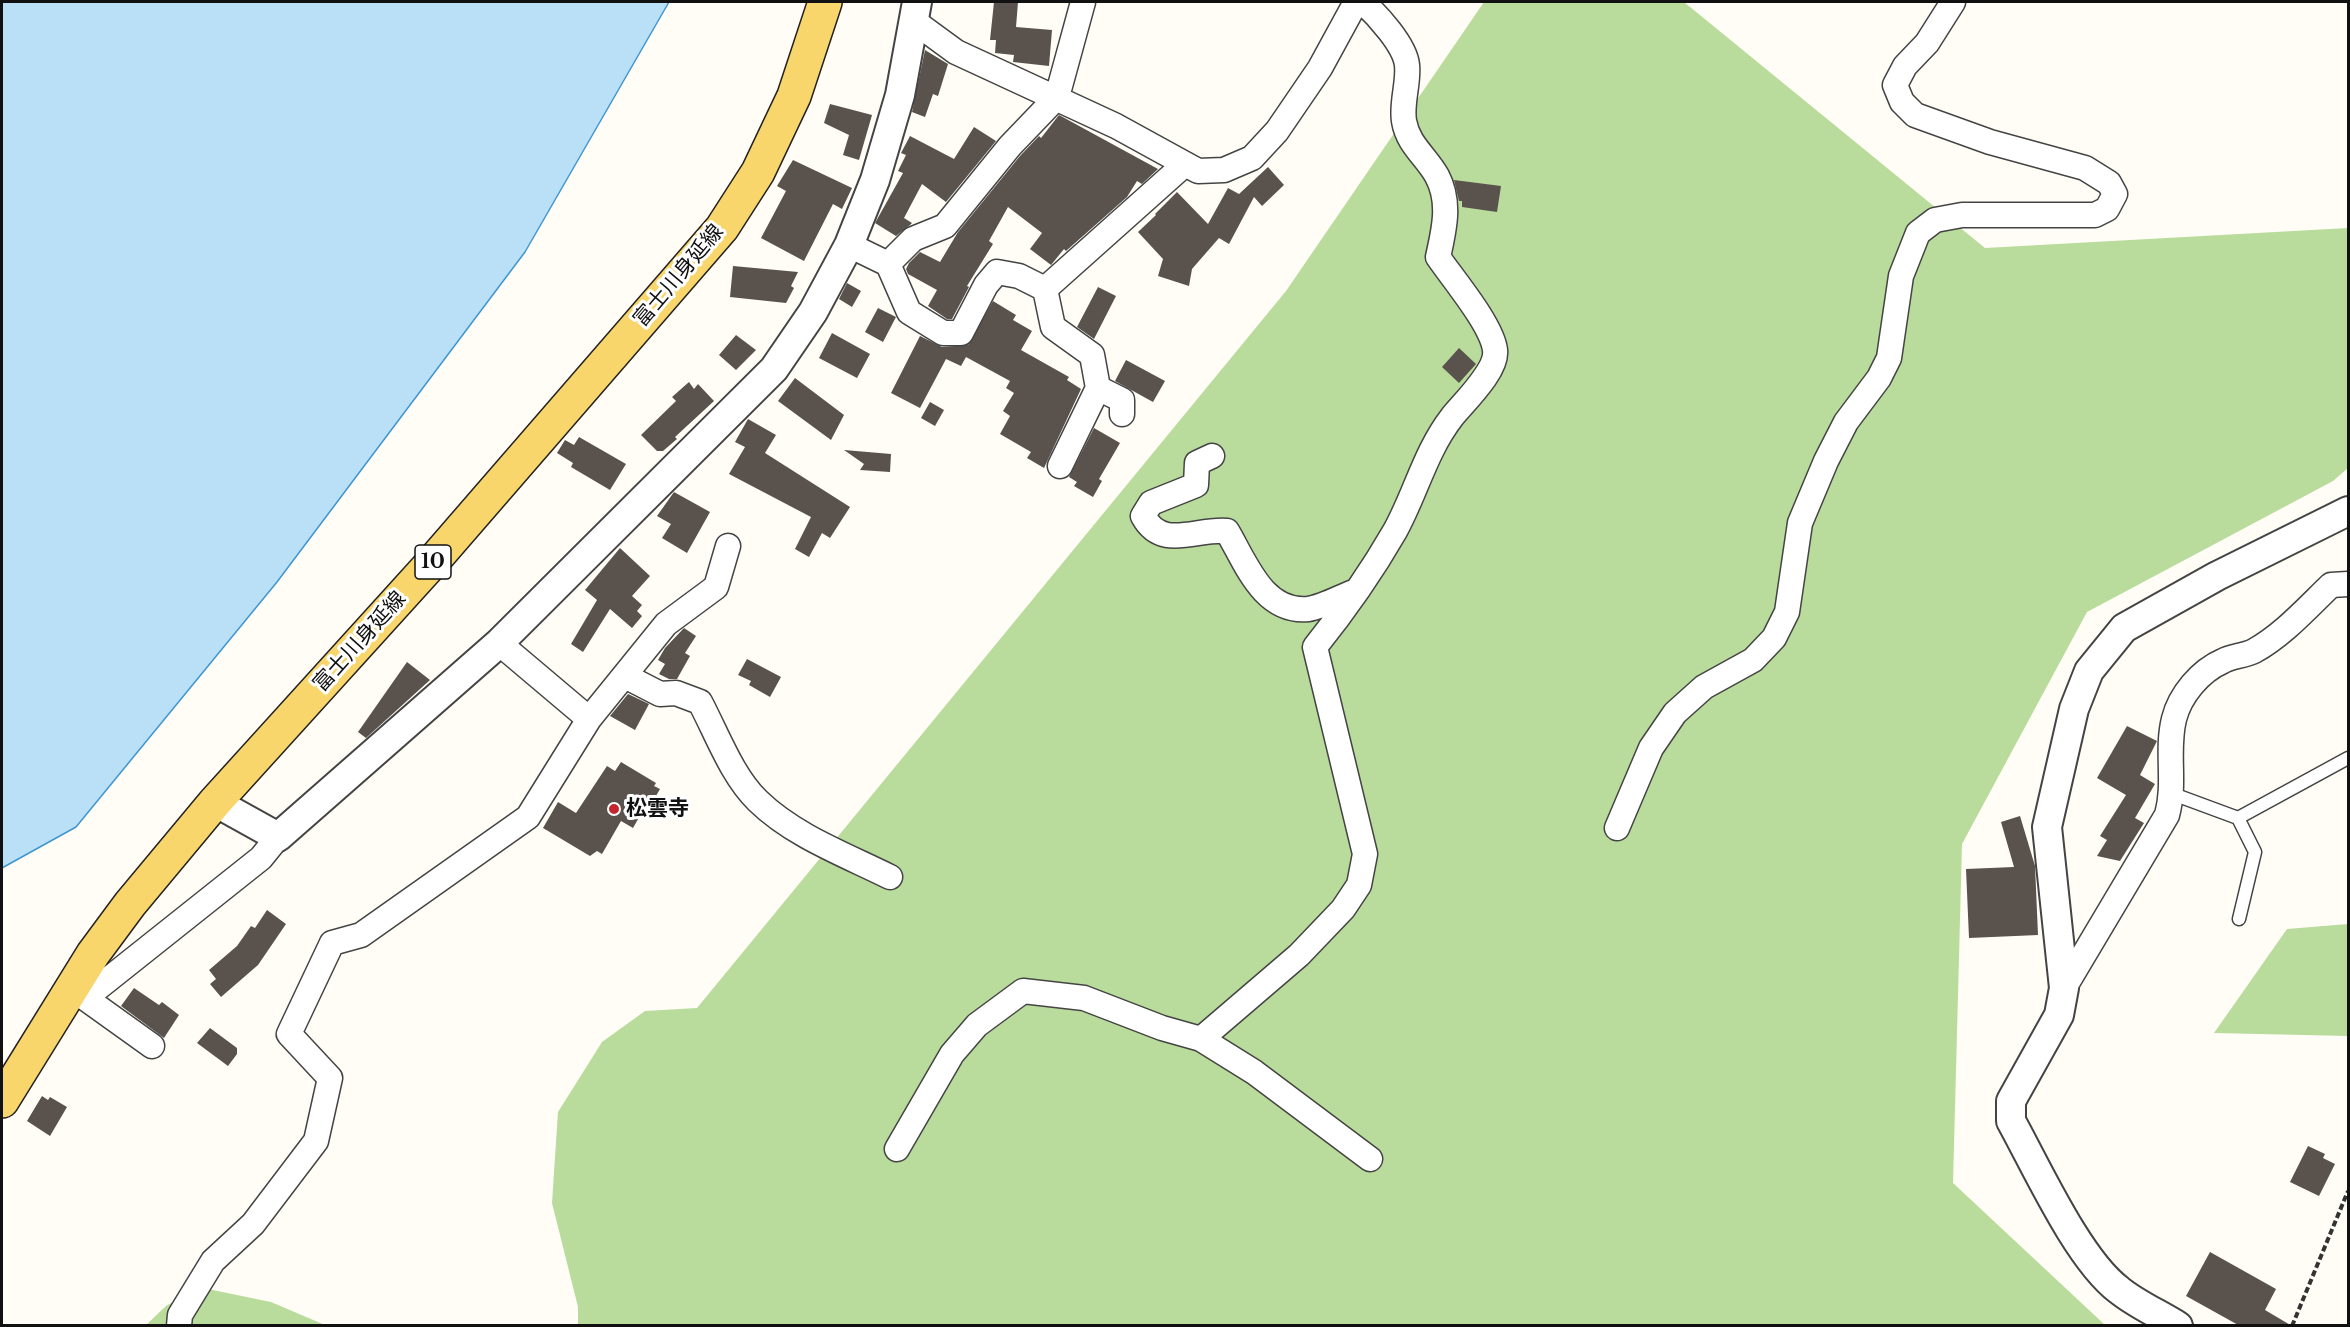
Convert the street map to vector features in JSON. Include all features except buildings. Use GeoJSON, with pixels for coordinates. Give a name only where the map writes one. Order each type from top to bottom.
{"type":"FeatureCollection","features":[{"type":"Feature","properties":{"kind":"main road","name":"富士川身延線"},"geometry":{"type":"LineString","coordinates":[[2,1101],[93,954],[130,904],[215,802],[429,566],[722,228],[758,172],[794,96],[825,2]]}},
{"type":"Feature","properties":{"kind":"street"},"geometry":{"type":"LineString","coordinates":[[888,264],[913,239],[945,226],[1011,146],[1057,98],[1083,2]]}},
{"type":"Feature","properties":{"kind":"street"},"geometry":{"type":"LineString","coordinates":[[916,12],[956,52],[1116,126],[1198,171],[1224,170],[1252,158],[1277,131],[1320,69],[1356,2]]}},
{"type":"Feature","properties":{"kind":"street"},"geometry":{"type":"LineString","coordinates":[[1201,1039],[1299,955],[1343,909],[1359,885],[1365,854],[1315,647],[1356,591],[1395,530],[1424,461],[1450,419],[1486,376],[1496,352],[1489,332],[1438,257],[1445,223],[1445,199],[1437,176],[1411,143],[1404,120],[1407,63],[1385,24],[1363,2]]}},
{"type":"Feature","properties":{"kind":"street"},"geometry":{"type":"LineString","coordinates":[[1617,828],[1651,748],[1675,714],[1704,687],[1753,660],[1774,638],[1787,612],[1800,523],[1826,460],[1846,422],[1879,378],[1888,358],[1901,276],[1918,233],[1935,220],[1962,215],[2095,215],[2107,209],[2115,194],[2109,183],[2085,168],[1990,142],[1915,116],[1902,102],[1895,85],[1905,66],[1927,43],[1953,2]]}},
{"type":"Feature","properties":{"kind":"street"},"geometry":{"type":"LineString","coordinates":[[152,1046],[85,998],[261,858],[278,837],[499,643],[774,369],[813,312],[849,245],[875,180],[900,95],[916,12]]}},
{"type":"Feature","properties":{"kind":"street"},"geometry":{"type":"LineString","coordinates":[[1045,289],[1185,164]]}},
{"type":"Feature","properties":{"kind":"street"},"geometry":{"type":"LineString","coordinates":[[849,245],[888,264],[909,312],[942,333],[961,333],[986,285],[997,272],[1019,276],[1045,289]]}},
{"type":"Feature","properties":{"kind":"street"},"geometry":{"type":"LineString","coordinates":[[1045,289],[1053,327],[1092,355],[1098,388],[1060,466]]}},
{"type":"Feature","properties":{"kind":"street"},"geometry":{"type":"LineString","coordinates":[[1098,388],[1122,400],[1122,414]]}},
{"type":"Feature","properties":{"kind":"street"},"geometry":{"type":"LineString","coordinates":[[1212,456],[1197,463],[1196,484],[1151,503],[1143,516],[1149,526],[1158,533],[1174,538],[1211,530],[1227,531],[1266,596],[1285,608],[1309,609],[1356,591]]}},
{"type":"Feature","properties":{"kind":"street"},"geometry":{"type":"LineString","coordinates":[[2178,1326],[2119,1291],[2100,1273],[2081,1246],[2011,1121],[2011,1101],[2059,1015],[2064,988],[2047,827],[2074,709],[2089,671],[2124,628],[2217,576],[2349,511]]}},
{"type":"Feature","properties":{"kind":"street"},"geometry":{"type":"LineString","coordinates":[[179,1326],[180,1315],[213,1261],[253,1224],[316,1142],[330,1078],[289,1034],[332,944],[361,935],[528,817],[589,720],[666,624],[716,587],[728,546]]}},
{"type":"Feature","properties":{"kind":"street"},"geometry":{"type":"LineString","coordinates":[[2064,988],[2167,815],[2173,794],[2170,748],[2174,719],[2194,681],[2222,661],[2253,652],[2288,625],[2331,585],[2349,585]]}},
{"type":"Feature","properties":{"kind":"street"},"geometry":{"type":"LineString","coordinates":[[499,643],[589,720]]}},
{"type":"Feature","properties":{"kind":"street"},"geometry":{"type":"LineString","coordinates":[[625,676],[660,694],[676,693],[700,702],[741,778],[758,801],[793,827],[890,877]]}},
{"type":"Feature","properties":{"kind":"street"},"geometry":{"type":"LineString","coordinates":[[215,802],[278,837]]}},
{"type":"Feature","properties":{"kind":"street"},"geometry":{"type":"LineString","coordinates":[[897,1149],[952,1054],[976,1025],[1023,991],[1084,998],[1162,1028],[1201,1039],[1254,1072],[1371,1160]]}},
{"type":"Feature","properties":{"kind":"lane"},"geometry":{"type":"LineString","coordinates":[[2238,818],[2349,758]]}},
{"type":"Feature","properties":{"kind":"lane"},"geometry":{"type":"LineString","coordinates":[[2173,794],[2238,818],[2255,852],[2239,919]]}},
{"type":"Feature","properties":{"kind":"path"},"geometry":{"type":"LineString","coordinates":[[2292,1326],[2349,1191]]}},
{"type":"Feature","properties":{"kind":"green space"},"geometry":{"type":"Polygon","coordinates":[[[1484,2],[1684,2],[1985,248],[2348,228],[2348,468],[2333,481],[2087,612],[1962,844],[1953,1183],[2105,1325],[578,1325],[578,1307],[552,1203],[558,1112],[602,1042],[645,1011],[697,1008],[1286,291],[1484,2]]]}},
{"type":"Feature","properties":{"kind":"green space"},"geometry":{"type":"Polygon","coordinates":[[[2348,924],[2348,1036],[2214,1033],[2287,929],[2348,924]]]}},
{"type":"Feature","properties":{"kind":"green space"},"geometry":{"type":"Polygon","coordinates":[[[198,1287],[271,1302],[325,1325],[145,1326],[166,1306],[198,1287]]]}},
{"type":"Feature","properties":{"kind":"water"},"geometry":{"type":"Polygon","coordinates":[[[2,2],[669,2],[525,252],[277,582],[76,827],[2,868],[2,2]]]}},
{"type":"Feature","properties":{"kind":"place","name":"松雲寺"},"geometry":{"type":"Point","coordinates":[614,809]}}]}
